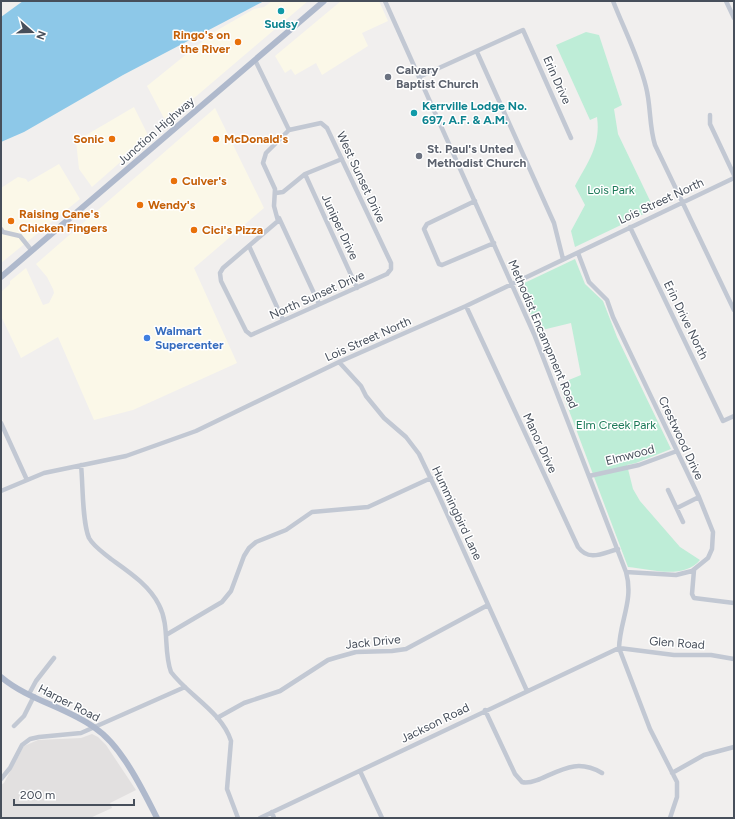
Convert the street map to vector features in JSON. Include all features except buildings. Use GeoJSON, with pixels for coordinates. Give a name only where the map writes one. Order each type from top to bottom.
{"type":"FeatureCollection","features":[{"type":"Feature","properties":{"kind":"main road","name":"Junction Highway"},"geometry":{"type":"LineString","coordinates":[[1,277],[324,1]]}},
{"type":"Feature","properties":{"kind":"main road","name":"Harper Road"},"geometry":{"type":"LineString","coordinates":[[1,676],[31,695],[94,727],[114,745],[157,818]]}},
{"type":"Feature","properties":{"kind":"street","name":"Methodist Encampment Road"},"geometry":{"type":"LineString","coordinates":[[385,1],[513,283],[618,549],[626,572],[630,595],[620,636],[619,648],[650,729],[677,782],[677,798],[670,818]]}},
{"type":"Feature","properties":{"kind":"street"},"geometry":{"type":"LineString","coordinates":[[613,1],[642,75],[649,100],[652,134],[655,145],[734,310]]}},
{"type":"Feature","properties":{"kind":"street"},"geometry":{"type":"LineString","coordinates":[[726,1],[734,18]]}},
{"type":"Feature","properties":{"kind":"street","name":"Erin Drive"},"geometry":{"type":"LineString","coordinates":[[477,52],[523,30],[571,138]]}},
{"type":"Feature","properties":{"kind":"street"},"geometry":{"type":"LineString","coordinates":[[419,78],[477,52],[554,223],[563,259]]}},
{"type":"Feature","properties":{"kind":"street"},"geometry":{"type":"LineString","coordinates":[[255,60],[289,130],[263,159],[264,165],[276,193],[274,206],[319,304]]}},
{"type":"Feature","properties":{"kind":"street"},"geometry":{"type":"LineString","coordinates":[[710,115],[710,124],[734,176]]}},
{"type":"Feature","properties":{"kind":"street","name":"West Sunset Drive"},"geometry":{"type":"LineString","coordinates":[[289,130],[324,124],[327,128],[391,263],[390,272]]}},
{"type":"Feature","properties":{"kind":"street"},"geometry":{"type":"LineString","coordinates":[[276,193],[283,192],[305,174],[342,159]]}},
{"type":"Feature","properties":{"kind":"street","name":"Juniper Drive"},"geometry":{"type":"LineString","coordinates":[[305,174],[357,288]]}},
{"type":"Feature","properties":{"kind":"street","name":"Lois Street North"},"geometry":{"type":"LineString","coordinates":[[1,491],[44,473],[126,456],[196,431],[339,362],[466,306],[578,253],[734,176]]}},
{"type":"Feature","properties":{"kind":"street"},"geometry":{"type":"LineString","coordinates":[[476,201],[427,224],[424,229],[439,264],[442,265],[494,243]]}},
{"type":"Feature","properties":{"kind":"street"},"geometry":{"type":"LineString","coordinates":[[278,216],[278,221],[249,246],[284,320]]}},
{"type":"Feature","properties":{"kind":"street","name":"Erin Drive North"},"geometry":{"type":"LineString","coordinates":[[630,227],[723,421],[734,416]]}},
{"type":"Feature","properties":{"kind":"street"},"geometry":{"type":"LineString","coordinates":[[1,229],[3,232],[20,236],[32,251]]}},
{"type":"Feature","properties":{"kind":"street","name":"North Sunset Drive"},"geometry":{"type":"LineString","coordinates":[[249,246],[223,268],[220,275],[246,331],[252,334],[390,272]]}},
{"type":"Feature","properties":{"kind":"street","name":"Crestwood Drive"},"geometry":{"type":"LineString","coordinates":[[578,253],[590,282],[607,300],[613,317],[699,497],[713,532],[713,541],[708,558],[694,570],[676,575],[626,572]]}},
{"type":"Feature","properties":{"kind":"street","name":"Manor Drive"},"geometry":{"type":"LineString","coordinates":[[466,306],[578,547],[588,556],[595,556],[618,549]]}},
{"type":"Feature","properties":{"kind":"street","name":"Hummingbird Lane"},"geometry":{"type":"LineString","coordinates":[[339,362],[361,386],[366,396],[384,418],[413,445],[431,478],[527,691]]}},
{"type":"Feature","properties":{"kind":"street"},"geometry":{"type":"LineString","coordinates":[[1,423],[27,480]]}},
{"type":"Feature","properties":{"kind":"street","name":"Elmwood"},"geometry":{"type":"LineString","coordinates":[[589,476],[639,465],[677,451]]}},
{"type":"Feature","properties":{"kind":"street"},"geometry":{"type":"LineString","coordinates":[[81,465],[90,538],[98,548],[132,575],[153,595],[163,614],[169,666],[174,676],[217,718],[229,735],[231,741],[227,789],[238,818]]}},
{"type":"Feature","properties":{"kind":"street"},"geometry":{"type":"LineString","coordinates":[[166,635],[222,602],[226,598],[232,591],[244,556],[249,548],[256,542],[282,532],[312,512],[368,508],[431,478]]}},
{"type":"Feature","properties":{"kind":"street"},"geometry":{"type":"LineString","coordinates":[[668,490],[683,522]]}},
{"type":"Feature","properties":{"kind":"street"},"geometry":{"type":"LineString","coordinates":[[677,508],[699,497]]}},
{"type":"Feature","properties":{"kind":"street"},"geometry":{"type":"LineString","coordinates":[[694,570],[692,594],[694,598],[734,602]]}},
{"type":"Feature","properties":{"kind":"street","name":"Jack Drive"},"geometry":{"type":"LineString","coordinates":[[217,718],[244,703],[280,691],[328,660],[356,652],[406,649],[488,605]]}},
{"type":"Feature","properties":{"kind":"street","name":"Glen Road"},"geometry":{"type":"LineString","coordinates":[[619,648],[674,655],[711,655],[734,660]]}},
{"type":"Feature","properties":{"kind":"street","name":"Jackson Road"},"geometry":{"type":"LineString","coordinates":[[260,818],[485,710],[619,648]]}},
{"type":"Feature","properties":{"kind":"street"},"geometry":{"type":"LineString","coordinates":[[14,726],[24,716],[36,681],[54,658]]}},
{"type":"Feature","properties":{"kind":"street"},"geometry":{"type":"LineString","coordinates":[[1,779],[10,768],[22,745],[30,739],[78,734],[185,687]]}},
{"type":"Feature","properties":{"kind":"street"},"geometry":{"type":"LineString","coordinates":[[485,710],[515,774],[522,782],[532,782],[573,765],[593,768],[602,773]]}},
{"type":"Feature","properties":{"kind":"street"},"geometry":{"type":"LineString","coordinates":[[672,773],[704,755],[734,747]]}},
{"type":"Feature","properties":{"kind":"street"},"geometry":{"type":"LineString","coordinates":[[360,771],[382,818]]}},
{"type":"Feature","properties":{"kind":"street"},"geometry":{"type":"LineString","coordinates":[[272,812],[274,818]]}},
{"type":"Feature","properties":{"kind":"shaded area"},"geometry":{"type":"Polygon","coordinates":[[[272,1],[308,1],[166,122],[147,86],[214,32],[254,9],[264,7],[272,1]]]}},
{"type":"Feature","properties":{"kind":"shaded area"},"geometry":{"type":"Polygon","coordinates":[[[341,1],[379,1],[388,21],[362,33],[368,46],[322,75],[316,63],[295,75],[291,69],[285,73],[275,56],[341,1]]]}},
{"type":"Feature","properties":{"kind":"shaded area"},"geometry":{"type":"Polygon","coordinates":[[[134,107],[149,137],[92,187],[79,169],[76,141],[134,107]]]}},
{"type":"Feature","properties":{"kind":"shaded area"},"geometry":{"type":"Polygon","coordinates":[[[215,108],[264,208],[194,268],[237,363],[133,410],[94,420],[58,337],[21,358],[1,316],[1,292],[10,284],[10,281],[26,268],[43,305],[49,303],[54,293],[53,289],[47,277],[36,264],[215,108]]]}},
{"type":"Feature","properties":{"kind":"shaded area"},"geometry":{"type":"Polygon","coordinates":[[[59,164],[80,199],[1,263],[1,188],[18,177],[26,179],[28,182],[59,164]]]}},
{"type":"Feature","properties":{"kind":"shaded area"},"geometry":{"type":"Polygon","coordinates":[[[92,734],[98,737],[106,745],[136,790],[110,803],[112,808],[90,818],[1,818],[1,785],[4,783],[24,746],[38,740],[81,738],[92,734]]]}},
{"type":"Feature","properties":{"kind":"green space","name":"Lois Park"},"geometry":{"type":"Polygon","coordinates":[[[586,32],[599,35],[622,105],[614,109],[618,134],[654,209],[635,218],[630,217],[623,221],[621,225],[575,247],[571,231],[585,205],[575,186],[589,161],[595,145],[598,127],[597,117],[590,120],[556,45],[586,32]]]}},
{"type":"Feature","properties":{"kind":"green space","name":"Elm Creek Park"},"geometry":{"type":"Polygon","coordinates":[[[575,259],[585,284],[603,301],[617,337],[671,449],[627,465],[633,489],[640,501],[680,547],[700,560],[685,570],[666,572],[628,567],[559,384],[581,375],[571,323],[538,331],[518,286],[575,259]]]}},
{"type":"Feature","properties":{"kind":"water"},"geometry":{"type":"Polygon","coordinates":[[[23,1],[264,1],[123,75],[24,132],[1,142],[1,17],[23,1]]]}},
{"type":"Feature","properties":{"kind":"place","name":"Sudsy"},"geometry":{"type":"Point","coordinates":[281,11]}},
{"type":"Feature","properties":{"kind":"place","name":"Ringo's on the River"},"geometry":{"type":"Point","coordinates":[238,42]}},
{"type":"Feature","properties":{"kind":"place","name":"Calvary Baptist Church"},"geometry":{"type":"Point","coordinates":[388,77]}},
{"type":"Feature","properties":{"kind":"place","name":"Kerrville Lodge No. 697, A.F. & A.M."},"geometry":{"type":"Point","coordinates":[414,113]}},
{"type":"Feature","properties":{"kind":"place","name":"Sonic"},"geometry":{"type":"Point","coordinates":[112,139]}},
{"type":"Feature","properties":{"kind":"place","name":"McDonald's"},"geometry":{"type":"Point","coordinates":[216,139]}},
{"type":"Feature","properties":{"kind":"place","name":"St. Paul's Unted Methodist Church"},"geometry":{"type":"Point","coordinates":[419,156]}},
{"type":"Feature","properties":{"kind":"place","name":"Culver's"},"geometry":{"type":"Point","coordinates":[174,181]}},
{"type":"Feature","properties":{"kind":"place","name":"Wendy's"},"geometry":{"type":"Point","coordinates":[140,205]}},
{"type":"Feature","properties":{"kind":"place","name":"Raising Cane's Chicken Fingers"},"geometry":{"type":"Point","coordinates":[11,221]}},
{"type":"Feature","properties":{"kind":"place","name":"Cici's Pizza"},"geometry":{"type":"Point","coordinates":[194,230]}},
{"type":"Feature","properties":{"kind":"place","name":"Walmart Supercenter"},"geometry":{"type":"Point","coordinates":[147,338]}}]}
